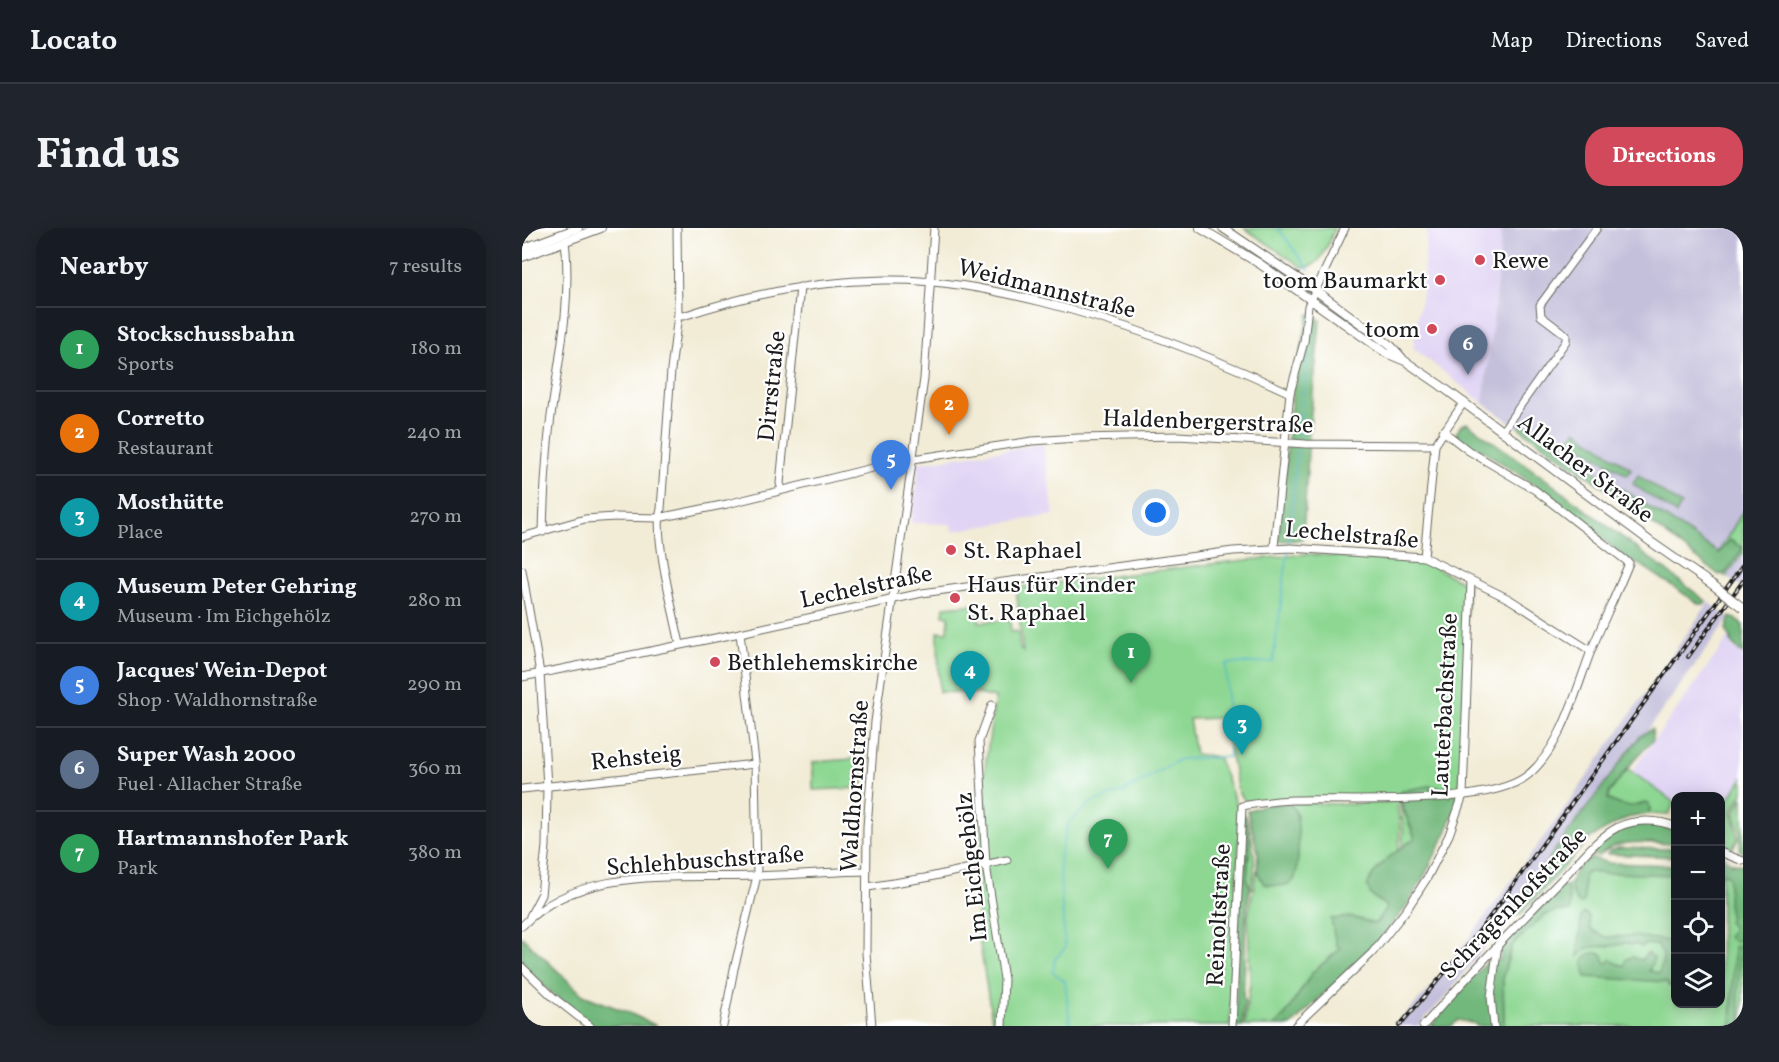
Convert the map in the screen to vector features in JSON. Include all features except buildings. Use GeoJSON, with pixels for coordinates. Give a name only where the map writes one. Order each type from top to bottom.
{"type":"FeatureCollection","features":[{"type":"Feature","properties":{"kind":"main road"},"geometry":{"type":"LineString","coordinates":[[522,249],[578,228]]}},
{"type":"Feature","properties":{"kind":"main road"},"geometry":{"type":"LineString","coordinates":[[522,257],[601,228]]}},
{"type":"Feature","properties":{"kind":"main road","name":"Allacher Straße"},"geometry":{"type":"LineString","coordinates":[[1200,228],[1260,264],[1386,353],[1405,361],[1503,429],[1642,535],[1743,608]]}},
{"type":"Feature","properties":{"kind":"main road","name":"Allacher Straße"},"geometry":{"type":"LineString","coordinates":[[1223,228],[1315,290],[1391,346],[1405,361]]}},
{"type":"Feature","properties":{"kind":"street"},"geometry":{"type":"LineString","coordinates":[[677,228],[678,315],[671,370],[661,509],[658,518],[680,644]]}},
{"type":"Feature","properties":{"kind":"street","name":"Waldhornstraße"},"geometry":{"type":"LineString","coordinates":[[872,1026],[866,952],[868,886],[865,871],[875,722],[924,379],[934,228]]}},
{"type":"Feature","properties":{"kind":"street"},"geometry":{"type":"LineString","coordinates":[[1274,547],[1290,393],[1304,342],[1307,312],[1310,300],[1345,228]]}},
{"type":"Feature","properties":{"kind":"street"},"geometry":{"type":"LineString","coordinates":[[1503,429],[1566,341],[1566,335],[1541,316],[1540,305],[1597,228]]}},
{"type":"Feature","properties":{"kind":"street"},"geometry":{"type":"LineString","coordinates":[[543,532],[547,449],[566,310],[568,280],[566,241]]}},
{"type":"Feature","properties":{"kind":"street","name":"Weidmannstraße"},"geometry":{"type":"LineString","coordinates":[[678,315],[683,316],[752,295],[800,287],[886,280],[978,287],[1131,327],[1198,352],[1290,393]]}},
{"type":"Feature","properties":{"kind":"street","name":"Dirrstraße"},"geometry":{"type":"LineString","coordinates":[[782,490],[780,483],[800,287]]}},
{"type":"Feature","properties":{"kind":"street"},"geometry":{"type":"LineString","coordinates":[[1424,557],[1435,445],[1464,402]]}},
{"type":"Feature","properties":{"kind":"street"},"geometry":{"type":"LineString","coordinates":[[1443,431],[1468,451],[1535,490],[1629,563],[1558,734],[1538,765],[1529,775],[1502,789],[1463,795]]}},
{"type":"Feature","properties":{"kind":"street","name":"Haldenbergerstraße"},"geometry":{"type":"LineString","coordinates":[[522,537],[585,519],[615,516],[658,518],[727,504],[914,459],[990,446],[1078,438],[1178,436],[1286,443],[1435,445]]}},
{"type":"Feature","properties":{"kind":"street","name":"Lechelstraße"},"geometry":{"type":"LineString","coordinates":[[522,677],[955,587],[1274,547],[1424,557],[1509,599],[1591,651]]}},
{"type":"Feature","properties":{"kind":"street"},"geometry":{"type":"LineString","coordinates":[[522,570],[540,673],[547,786],[546,846],[541,895],[529,919]]}},
{"type":"Feature","properties":{"kind":"street","name":"Lauterbachstraße"},"geometry":{"type":"LineString","coordinates":[[1295,1026],[1372,953],[1407,909],[1427,878],[1449,835],[1463,795],[1471,581]]}},
{"type":"Feature","properties":{"kind":"street"},"geometry":{"type":"LineString","coordinates":[[723,1026],[734,969],[757,876],[755,764],[740,633]]}},
{"type":"Feature","properties":{"kind":"street","name":"Im Eichgehölz"},"geometry":{"type":"LineString","coordinates":[[992,705],[979,741],[986,864],[1004,979],[1002,1026]]}},
{"type":"Feature","properties":{"kind":"street","name":"Rehsteig"},"geometry":{"type":"LineString","coordinates":[[522,789],[755,764]]}},
{"type":"Feature","properties":{"kind":"street","name":"Reinoltstraße"},"geometry":{"type":"LineString","coordinates":[[1232,1026],[1242,806],[1291,800],[1373,801],[1463,795]]}},
{"type":"Feature","properties":{"kind":"street","name":"Schragenhofstraße"},"geometry":{"type":"LineString","coordinates":[[1423,1026],[1594,844],[1623,825],[1661,822],[1671,825]]}},
{"type":"Feature","properties":{"kind":"street"},"geometry":{"type":"LineString","coordinates":[[1725,854],[1743,861]]}},
{"type":"Feature","properties":{"kind":"street"},"geometry":{"type":"LineString","coordinates":[[868,886],[925,878],[1007,860]]}},
{"type":"Feature","properties":{"kind":"street","name":"Schlehbuschstraße"},"geometry":{"type":"LineString","coordinates":[[522,926],[529,919],[568,895],[597,886],[651,878],[865,871]]}},
{"type":"Feature","properties":{"kind":"street"},"geometry":{"type":"LineString","coordinates":[[1494,1026],[1491,997],[1498,944]]}},
{"type":"Feature","properties":{"kind":"street"},"geometry":{"type":"LineString","coordinates":[[522,967],[553,997],[590,1026]]}},
{"type":"Feature","properties":{"kind":"shaded area"},"geometry":{"type":"Polygon","coordinates":[[[1427,228],[1502,228],[1483,403],[1413,348],[1422,292],[1427,228]]]}},
{"type":"Feature","properties":{"kind":"shaded area"},"geometry":{"type":"Polygon","coordinates":[[[1502,228],[1743,228],[1743,511],[1711,565],[1483,403],[1502,228]]]}},
{"type":"Feature","properties":{"kind":"shaded area"},"geometry":{"type":"Polygon","coordinates":[[[1043,444],[1054,515],[952,531],[951,524],[911,523],[919,463],[1043,444]]]}},
{"type":"Feature","properties":{"kind":"shaded area"},"geometry":{"type":"Polygon","coordinates":[[[1743,553],[1743,588],[1726,577],[1743,553]]]}},
{"type":"Feature","properties":{"kind":"shaded area"},"geometry":{"type":"Polygon","coordinates":[[[1709,602],[1729,618],[1589,811],[1445,998],[1418,1026],[1394,1026],[1431,988],[1474,932],[1570,801],[1709,602]]]}},
{"type":"Feature","properties":{"kind":"shaded area"},"geometry":{"type":"Polygon","coordinates":[[[1729,637],[1735,641],[1731,646],[1743,655],[1743,776],[1725,802],[1725,792],[1671,792],[1671,800],[1632,771],[1729,637]]]}},
{"type":"Feature","properties":{"kind":"green space"},"geometry":{"type":"Polygon","coordinates":[[[1244,228],[1335,228],[1319,260],[1309,267],[1302,267],[1244,228]]]}},
{"type":"Feature","properties":{"kind":"green space"},"geometry":{"type":"Polygon","coordinates":[[[1309,314],[1320,320],[1309,435],[1303,540],[1278,541],[1292,393],[1309,314]]]}},
{"type":"Feature","properties":{"kind":"green space"},"geometry":{"type":"Polygon","coordinates":[[[1467,423],[1547,480],[1706,601],[1704,604],[1699,604],[1641,565],[1631,562],[1533,484],[1479,448],[1466,445],[1454,437],[1461,425],[1467,423]]]}},
{"type":"Feature","properties":{"kind":"green space"},"geometry":{"type":"Polygon","coordinates":[[[1522,423],[1719,553],[1730,540],[1743,548],[1726,573],[1719,575],[1602,486],[1519,428],[1522,423]]]}},
{"type":"Feature","properties":{"kind":"green space"},"geometry":{"type":"Polygon","coordinates":[[[1576,430],[1631,469],[1627,475],[1569,439],[1576,430]]]}},
{"type":"Feature","properties":{"kind":"green space"},"geometry":{"type":"Polygon","coordinates":[[[1638,475],[1681,505],[1676,514],[1633,484],[1638,475]]]}},
{"type":"Feature","properties":{"kind":"green space"},"geometry":{"type":"Polygon","coordinates":[[[1743,511],[1743,553],[1726,577],[1711,565],[1743,511]]]}},
{"type":"Feature","properties":{"kind":"green space"},"geometry":{"type":"Polygon","coordinates":[[[1306,554],[1427,563],[1468,585],[1460,789],[1456,792],[1455,789],[1401,791],[1397,796],[1246,802],[1238,792],[1224,718],[1189,719],[1195,754],[1218,757],[1240,813],[1230,1026],[993,1026],[977,926],[981,795],[995,698],[975,693],[939,692],[938,632],[948,632],[949,616],[943,615],[944,607],[978,604],[979,622],[1010,620],[1011,632],[1018,631],[1020,648],[1023,651],[1016,588],[1306,554]]]}},
{"type":"Feature","properties":{"kind":"green space"},"geometry":{"type":"Polygon","coordinates":[[[1730,617],[1743,625],[1743,654],[1733,645],[1726,629],[1730,617]]]}},
{"type":"Feature","properties":{"kind":"green space"},"geometry":{"type":"Polygon","coordinates":[[[1652,729],[1653,740],[1609,793],[1608,799],[1626,806],[1649,804],[1648,814],[1627,818],[1590,838],[1521,914],[1516,916],[1513,908],[1518,900],[1640,736],[1652,729]]]}},
{"type":"Feature","properties":{"kind":"green space"},"geometry":{"type":"Polygon","coordinates":[[[866,758],[863,788],[813,790],[813,762],[866,758]]]}},
{"type":"Feature","properties":{"kind":"green space"},"geometry":{"type":"Polygon","coordinates":[[[1628,769],[1671,800],[1671,810],[1668,815],[1648,814],[1650,810],[1646,803],[1636,806],[1617,804],[1608,800],[1609,793],[1628,769]]]}},
{"type":"Feature","properties":{"kind":"green space"},"geometry":{"type":"Polygon","coordinates":[[[1743,778],[1743,793],[1732,812],[1738,839],[1732,849],[1725,846],[1725,803],[1743,778]]]}},
{"type":"Feature","properties":{"kind":"green space"},"geometry":{"type":"Polygon","coordinates":[[[1429,786],[1456,789],[1458,802],[1446,833],[1424,877],[1405,908],[1381,938],[1291,1026],[1274,1026],[1286,1014],[1312,973],[1340,949],[1336,945],[1331,919],[1352,917],[1375,924],[1387,907],[1371,895],[1367,886],[1381,865],[1415,838],[1401,802],[1401,791],[1429,786]]]}},
{"type":"Feature","properties":{"kind":"green space"},"geometry":{"type":"Polygon","coordinates":[[[1743,797],[1743,853],[1740,850],[1740,833],[1734,814],[1743,797]]]}},
{"type":"Feature","properties":{"kind":"green space"},"geometry":{"type":"Polygon","coordinates":[[[1397,801],[1400,827],[1399,850],[1387,859],[1371,895],[1387,907],[1375,924],[1352,917],[1340,949],[1312,973],[1286,1015],[1274,1026],[1244,1026],[1250,983],[1248,917],[1256,873],[1257,871],[1264,884],[1298,856],[1296,812],[1289,803],[1351,804],[1397,801]]]}},
{"type":"Feature","properties":{"kind":"green space"},"geometry":{"type":"Polygon","coordinates":[[[1400,802],[1415,838],[1402,847],[1403,828],[1400,802]]]}},
{"type":"Feature","properties":{"kind":"green space"},"geometry":{"type":"Polygon","coordinates":[[[1289,803],[1295,811],[1298,825],[1298,859],[1295,878],[1285,885],[1264,884],[1257,871],[1258,852],[1247,811],[1263,805],[1289,803]]]}},
{"type":"Feature","properties":{"kind":"green space"},"geometry":{"type":"Polygon","coordinates":[[[1245,815],[1250,833],[1247,882],[1251,886],[1246,927],[1243,995],[1245,1002],[1242,1026],[1235,1026],[1243,816],[1245,815]]]}},
{"type":"Feature","properties":{"kind":"green space"},"geometry":{"type":"Polygon","coordinates":[[[1655,824],[1671,830],[1671,844],[1625,843],[1599,856],[1592,855],[1592,852],[1613,834],[1635,826],[1655,824]]]}},
{"type":"Feature","properties":{"kind":"green space"},"geometry":{"type":"Polygon","coordinates":[[[1250,833],[1254,859],[1251,886],[1247,882],[1250,833]]]}},
{"type":"Feature","properties":{"kind":"green space"},"geometry":{"type":"Polygon","coordinates":[[[1619,848],[1671,849],[1671,857],[1607,854],[1619,848]]]}},
{"type":"Feature","properties":{"kind":"green space"},"geometry":{"type":"Polygon","coordinates":[[[1592,858],[1609,863],[1671,865],[1671,875],[1589,872],[1584,875],[1584,900],[1580,904],[1575,898],[1571,884],[1575,871],[1585,861],[1592,858]]]}},
{"type":"Feature","properties":{"kind":"green space"},"geometry":{"type":"Polygon","coordinates":[[[1725,858],[1731,863],[1743,865],[1743,885],[1741,885],[1743,944],[1741,940],[1733,941],[1728,937],[1733,928],[1728,922],[1730,915],[1728,875],[1725,875],[1725,858]]]}},
{"type":"Feature","properties":{"kind":"green space"},"geometry":{"type":"Polygon","coordinates":[[[1731,862],[1743,866],[1743,1026],[1504,1026],[1503,976],[1512,945],[1587,864],[1671,866],[1671,1008],[1725,1008],[1725,866],[1731,862]]]}},
{"type":"Feature","properties":{"kind":"green space"},"geometry":{"type":"Polygon","coordinates":[[[1562,885],[1568,887],[1570,911],[1557,911],[1545,915],[1512,945],[1503,976],[1504,1026],[1476,1026],[1476,1024],[1458,1020],[1452,1026],[1431,1026],[1489,960],[1492,963],[1500,960],[1501,949],[1506,940],[1562,885]]]}},
{"type":"Feature","properties":{"kind":"green space"},"geometry":{"type":"Polygon","coordinates":[[[1584,913],[1589,916],[1590,929],[1605,937],[1635,936],[1671,941],[1671,987],[1666,982],[1586,977],[1583,961],[1586,956],[1592,954],[1603,955],[1605,963],[1611,959],[1625,966],[1626,959],[1632,957],[1641,960],[1647,953],[1654,958],[1649,971],[1659,973],[1663,958],[1662,951],[1657,945],[1646,944],[1642,947],[1629,945],[1627,942],[1588,948],[1578,957],[1581,916],[1584,913]]]}},
{"type":"Feature","properties":{"kind":"green space"},"geometry":{"type":"Polygon","coordinates":[[[522,937],[583,995],[657,1026],[590,1026],[522,967],[522,937]]]}},
{"type":"Feature","properties":{"kind":"green space"},"geometry":{"type":"Polygon","coordinates":[[[1740,946],[1738,997],[1743,1026],[1731,1026],[1734,947],[1740,946]]]}},
{"type":"Feature","properties":{"kind":"waterway"},"geometry":{"type":"LineString","coordinates":[[1278,228],[1309,270]]}},
{"type":"Feature","properties":{"kind":"waterway"},"geometry":{"type":"LineString","coordinates":[[1298,438],[1312,316]]}},
{"type":"Feature","properties":{"kind":"waterway"},"geometry":{"type":"LineString","coordinates":[[1289,544],[1297,450]]}},
{"type":"Feature","properties":{"kind":"waterway"},"geometry":{"type":"LineString","coordinates":[[1070,1026],[1065,981],[1053,972],[1055,959],[1065,948],[1059,860],[1068,823],[1092,802],[1123,792],[1180,759],[1229,757],[1226,664],[1273,662],[1288,551]]}},
{"type":"Feature","properties":{"kind":"railway"},"geometry":{"type":"LineString","coordinates":[[1399,1026],[1471,942],[1743,565]]}},
{"type":"Feature","properties":{"kind":"railway"},"geometry":{"type":"LineString","coordinates":[[1688,657],[1743,581]]}},
{"type":"Feature","properties":{"kind":"place","name":"Rewe"},"geometry":{"type":"Point","coordinates":[1480,260]}},
{"type":"Feature","properties":{"kind":"place","name":"toom Baumarkt"},"geometry":{"type":"Point","coordinates":[1440,280]}},
{"type":"Feature","properties":{"kind":"place","name":"toom"},"geometry":{"type":"Point","coordinates":[1432,329]}},
{"type":"Feature","properties":{"kind":"place","name":"Super Wash 2000"},"geometry":{"type":"Point","coordinates":[1468,375]}},
{"type":"Feature","properties":{"kind":"place","name":"Corretto"},"geometry":{"type":"Point","coordinates":[949,435]}},
{"type":"Feature","properties":{"kind":"place","name":"Jacques' Wein-Depot"},"geometry":{"type":"Point","coordinates":[891,490]}},
{"type":"Feature","properties":{"kind":"place","name":"St. Raphael"},"geometry":{"type":"Point","coordinates":[951,550]}},
{"type":"Feature","properties":{"kind":"place","name":"Haus für Kinder St. Raphael"},"geometry":{"type":"Point","coordinates":[955,598]}},
{"type":"Feature","properties":{"kind":"place","name":"Bethlehemskirche"},"geometry":{"type":"Point","coordinates":[715,662]}},
{"type":"Feature","properties":{"kind":"place","name":"Stockschussbahn"},"geometry":{"type":"Point","coordinates":[1131,683]}},
{"type":"Feature","properties":{"kind":"place","name":"Museum Peter Gehring"},"geometry":{"type":"Point","coordinates":[970,701]}},
{"type":"Feature","properties":{"kind":"place","name":"Mosthütte"},"geometry":{"type":"Point","coordinates":[1242,755]}},
{"type":"Feature","properties":{"kind":"place","name":"Hartmannshofer Park"},"geometry":{"type":"Point","coordinates":[1108,869]}}]}
